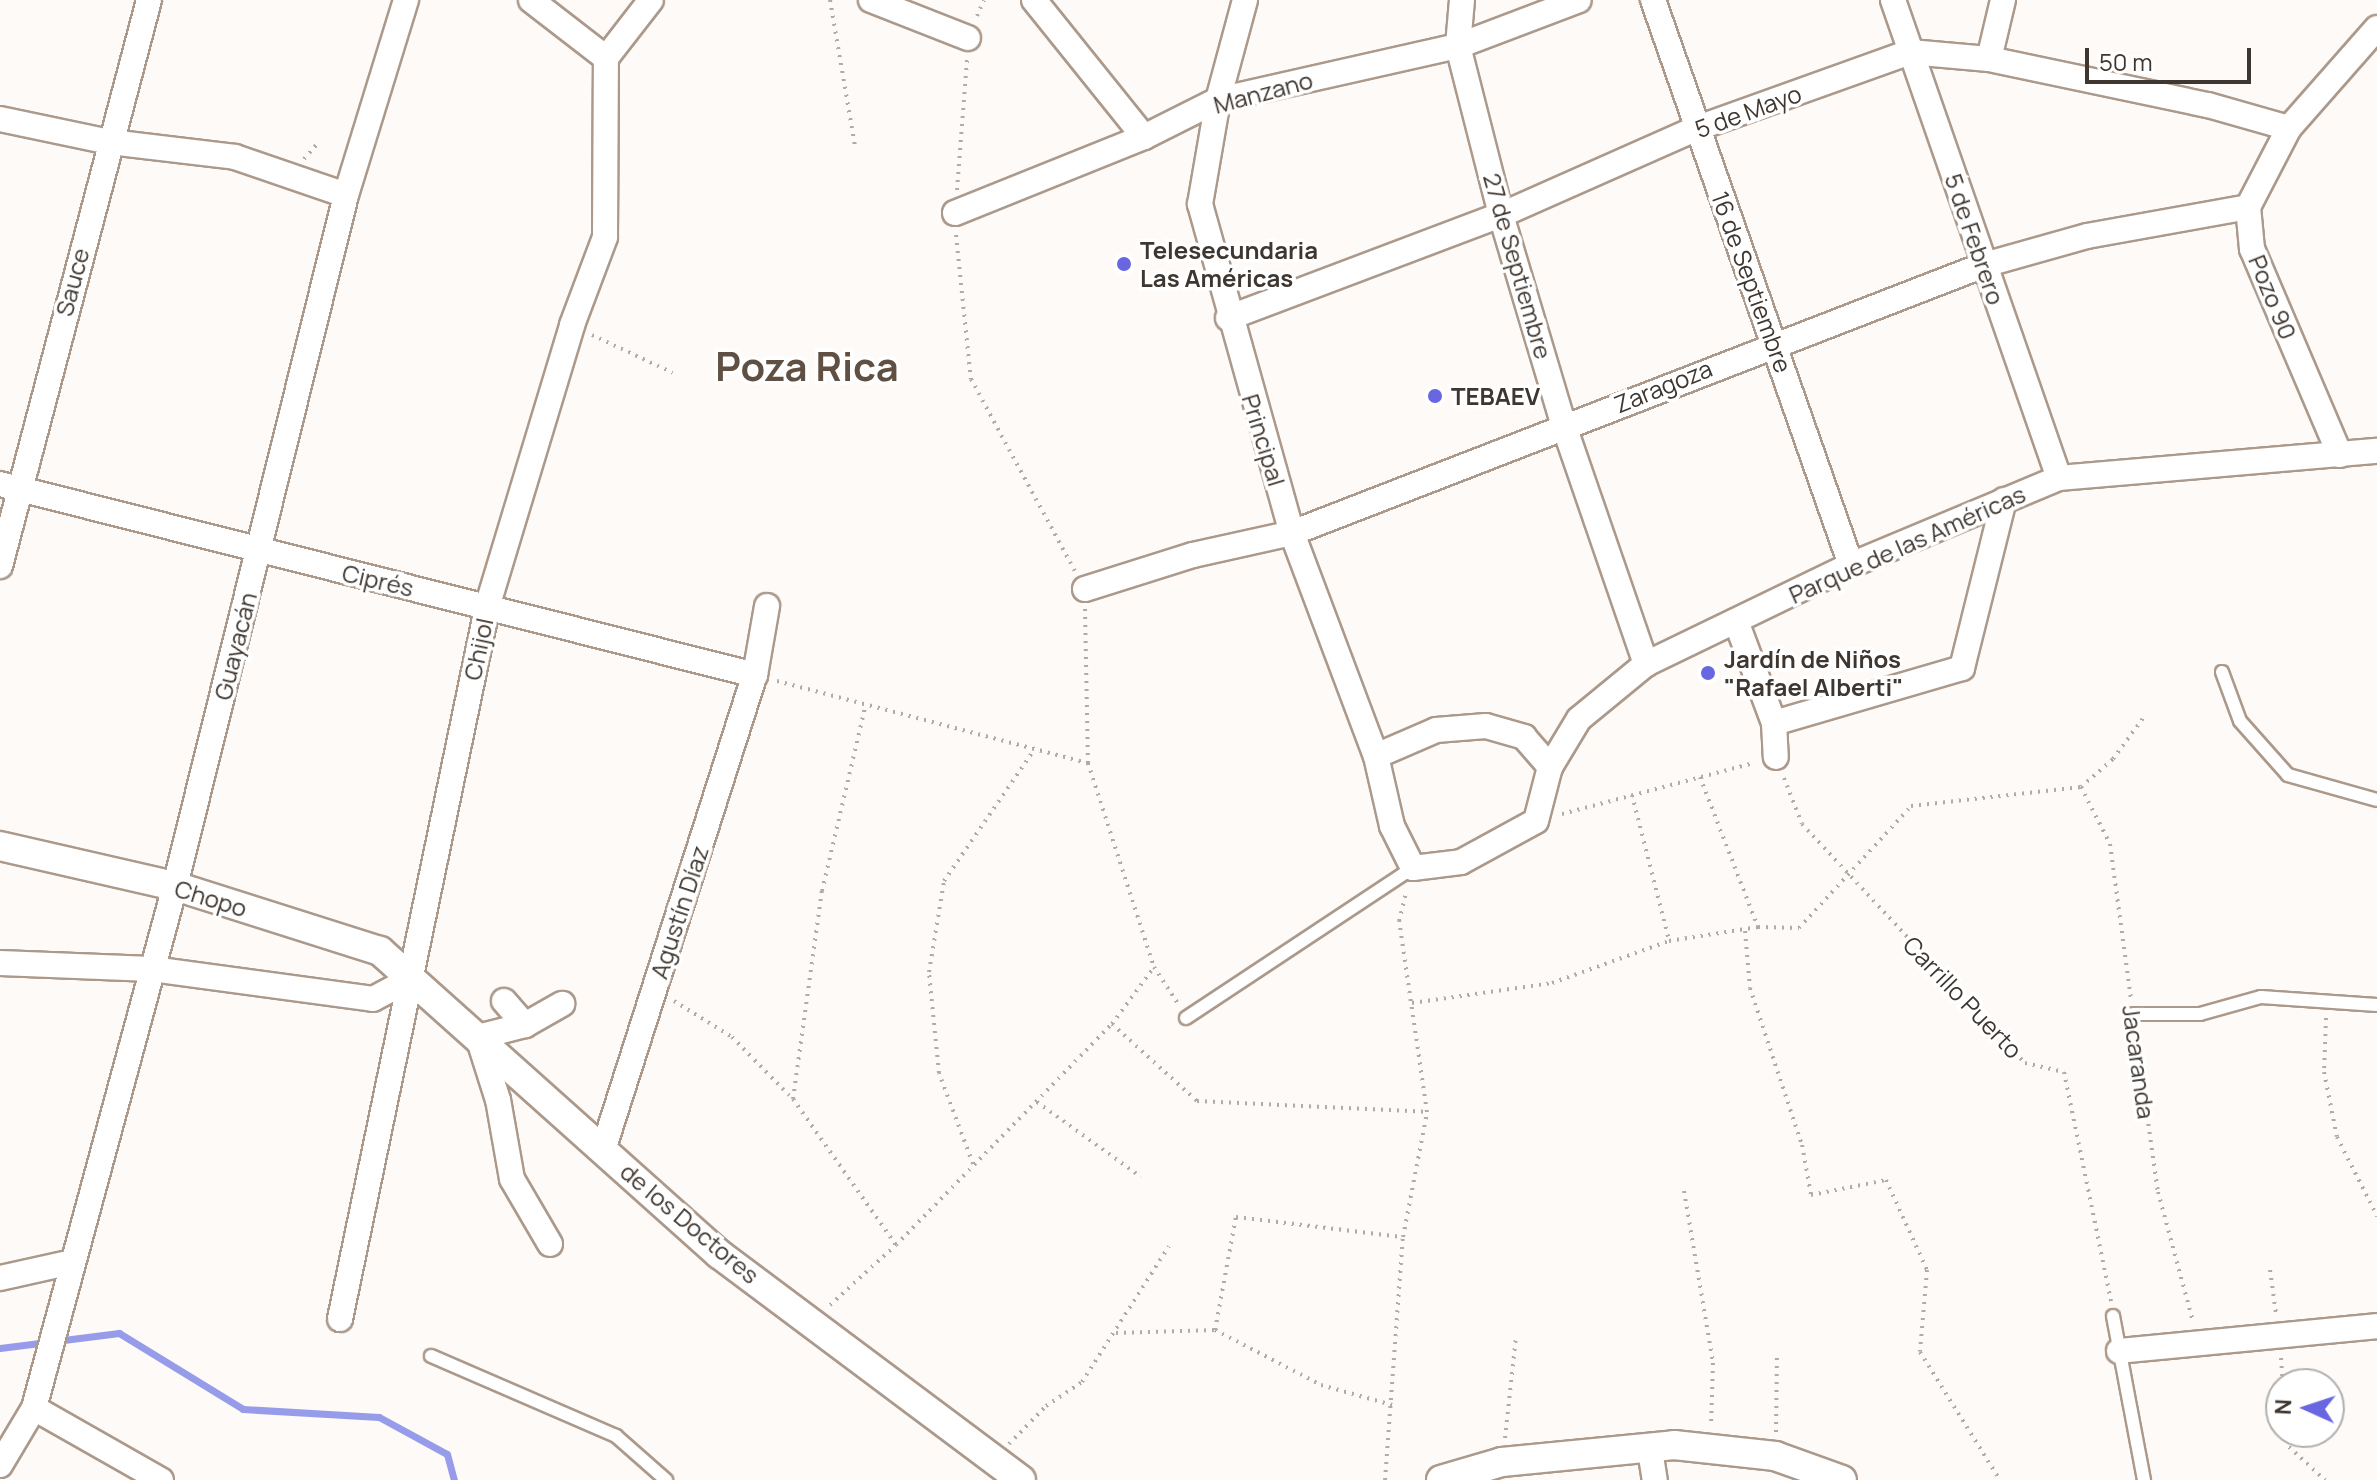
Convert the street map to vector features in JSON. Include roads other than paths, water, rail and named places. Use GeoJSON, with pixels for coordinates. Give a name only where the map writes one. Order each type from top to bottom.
{"type":"FeatureCollection","features":[{"type":"Feature","properties":{"kind":"street","name":"Sauce"},"geometry":{"type":"LineString","coordinates":[[0,566],[8,486],[149,0]]}},
{"type":"Feature","properties":{"kind":"street","name":"Guayacán"},"geometry":{"type":"LineString","coordinates":[[0,1465],[34,1408],[175,886],[346,195],[406,0]]}},
{"type":"Feature","properties":{"kind":"street"},"geometry":{"type":"LineString","coordinates":[[531,0],[606,58],[652,2]]}},
{"type":"Feature","properties":{"kind":"street"},"geometry":{"type":"LineString","coordinates":[[871,0],[968,38]]}},
{"type":"Feature","properties":{"kind":"street"},"geometry":{"type":"LineString","coordinates":[[1034,0],[1144,137]]}},
{"type":"Feature","properties":{"kind":"street","name":"Principal"},"geometry":{"type":"LineString","coordinates":[[1245,0],[1218,100],[1200,204],[1228,318],[1292,533],[1376,756],[1392,826],[1413,868]]}},
{"type":"Feature","properties":{"kind":"street","name":"27 de Septiembre"},"geometry":{"type":"LineString","coordinates":[[1462,0],[1458,46],[1501,215],[1564,426],[1646,664]]}},
{"type":"Feature","properties":{"kind":"street","name":"Manzano"},"geometry":{"type":"LineString","coordinates":[[955,213],[1144,137],[1218,100],[1458,46],[1579,0]]}},
{"type":"Feature","properties":{"kind":"street","name":"16 de Septiembre"},"geometry":{"type":"LineString","coordinates":[[1653,0],[1695,129],[1776,342],[1851,565]]}},
{"type":"Feature","properties":{"kind":"street","name":"5 de Febrero"},"geometry":{"type":"LineString","coordinates":[[1893,0],[2059,478]]}},
{"type":"Feature","properties":{"kind":"street"},"geometry":{"type":"LineString","coordinates":[[1989,59],[2003,0]]}},
{"type":"Feature","properties":{"kind":"street"},"geometry":{"type":"LineString","coordinates":[[2248,207],[2289,128],[2377,28]]}},
{"type":"Feature","properties":{"kind":"street","name":"5 de Mayo"},"geometry":{"type":"LineString","coordinates":[[1228,318],[1501,215],[1695,129],[1910,52],[1989,59],[2208,105],[2289,128]]}},
{"type":"Feature","properties":{"kind":"street","name":"Chijol"},"geometry":{"type":"LineString","coordinates":[[340,1319],[407,981],[488,604],[572,325],[605,237],[606,58]]}},
{"type":"Feature","properties":{"kind":"street"},"geometry":{"type":"LineString","coordinates":[[0,119],[110,142],[235,157],[346,195]]}},
{"type":"Feature","properties":{"kind":"street","name":"Zaragoza"},"geometry":{"type":"LineString","coordinates":[[1085,589],[1193,555],[1292,533],[1776,342],[1984,265],[2087,236],[2248,207]]}},
{"type":"Feature","properties":{"kind":"street","name":"Pozo 90"},"geometry":{"type":"LineString","coordinates":[[2248,207],[2252,249],[2340,455]]}},
{"type":"Feature","properties":{"kind":"street","name":"Parque de las Américas"},"geometry":{"type":"LineString","coordinates":[[1413,868],[1461,862],[1500,845],[1536,821],[1550,767],[1579,719],[1646,664],[1851,565],[2059,478],[2161,465],[2377,451]]}},
{"type":"Feature","properties":{"kind":"street","name":"Ciprés"},"geometry":{"type":"LineString","coordinates":[[8,486],[258,553],[488,604],[755,675]]}},
{"type":"Feature","properties":{"kind":"street"},"geometry":{"type":"LineString","coordinates":[[1774,723],[1962,668],[2004,500]]}},
{"type":"Feature","properties":{"kind":"street","name":"Agustín Díaz"},"geometry":{"type":"LineString","coordinates":[[603,1150],[755,675],[767,606]]}},
{"type":"Feature","properties":{"kind":"street"},"geometry":{"type":"LineString","coordinates":[[1736,621],[1774,723],[1776,757]]}},
{"type":"Feature","properties":{"kind":"street"},"geometry":{"type":"LineString","coordinates":[[1376,756],[1436,730],[1486,726],[1524,737],[1550,767]]}},
{"type":"Feature","properties":{"kind":"street","name":"Chopo"},"geometry":{"type":"LineString","coordinates":[[0,846],[175,886],[380,951],[407,981]]}},
{"type":"Feature","properties":{"kind":"street"},"geometry":{"type":"LineString","coordinates":[[0,963],[152,969],[373,999],[407,981]]}},
{"type":"Feature","properties":{"kind":"street","name":"de los Doctores"},"geometry":{"type":"LineString","coordinates":[[407,981],[478,1037],[719,1254],[813,1320],[994,1463],[1021,1480]]}},
{"type":"Feature","properties":{"kind":"street"},"geometry":{"type":"LineString","coordinates":[[504,1001],[525,1025]]}},
{"type":"Feature","properties":{"kind":"street"},"geometry":{"type":"LineString","coordinates":[[550,1244],[512,1179],[498,1100],[478,1037],[525,1025],[562,1004]]}},
{"type":"Feature","properties":{"kind":"street"},"geometry":{"type":"LineString","coordinates":[[0,1278],[72,1262]]}},
{"type":"Feature","properties":{"kind":"street"},"geometry":{"type":"LineString","coordinates":[[2119,1351],[2197,1340],[2377,1326]]}},
{"type":"Feature","properties":{"kind":"street"},"geometry":{"type":"LineString","coordinates":[[34,1408],[161,1480]]}},
{"type":"Feature","properties":{"kind":"street"},"geometry":{"type":"LineString","coordinates":[[1441,1480],[1502,1462],[1711,1446],[1775,1456],[1842,1480]]}},
{"type":"Feature","properties":{"kind":"street"},"geometry":{"type":"LineString","coordinates":[[1650,1450],[1655,1480]]}},
{"type":"Feature","properties":{"kind":"lane"},"geometry":{"type":"LineString","coordinates":[[2222,672],[2240,721],[2288,775],[2377,800]]}},
{"type":"Feature","properties":{"kind":"lane"},"geometry":{"type":"LineString","coordinates":[[1186,1018],[1413,868]]}},
{"type":"Feature","properties":{"kind":"lane"},"geometry":{"type":"LineString","coordinates":[[2133,1014],[2200,1014],[2261,997],[2377,1005]]}},
{"type":"Feature","properties":{"kind":"lane"},"geometry":{"type":"LineString","coordinates":[[2113,1316],[2144,1480]]}},
{"type":"Feature","properties":{"kind":"lane"},"geometry":{"type":"LineString","coordinates":[[431,1356],[616,1436],[666,1480]]}},
{"type":"Feature","properties":{"kind":"waterway"},"geometry":{"type":"LineString","coordinates":[[0,1348],[119,1333],[243,1409],[379,1417],[447,1454],[454,1480]]}},
{"type":"Feature","properties":{"kind":"place","name":"Telesecundaria Las Américas"},"geometry":{"type":"Point","coordinates":[1124,264]}},
{"type":"Feature","properties":{"kind":"place","name":"TEBAEV"},"geometry":{"type":"Point","coordinates":[1435,396]}},
{"type":"Feature","properties":{"kind":"place","name":"Jardín de Niños \"Rafael Alberti\""},"geometry":{"type":"Point","coordinates":[1708,673]}},
{"type":"Feature","properties":{"kind":"district","name":"Poza Rica"},"geometry":{"type":"Point","coordinates":[807,366]}}]}
